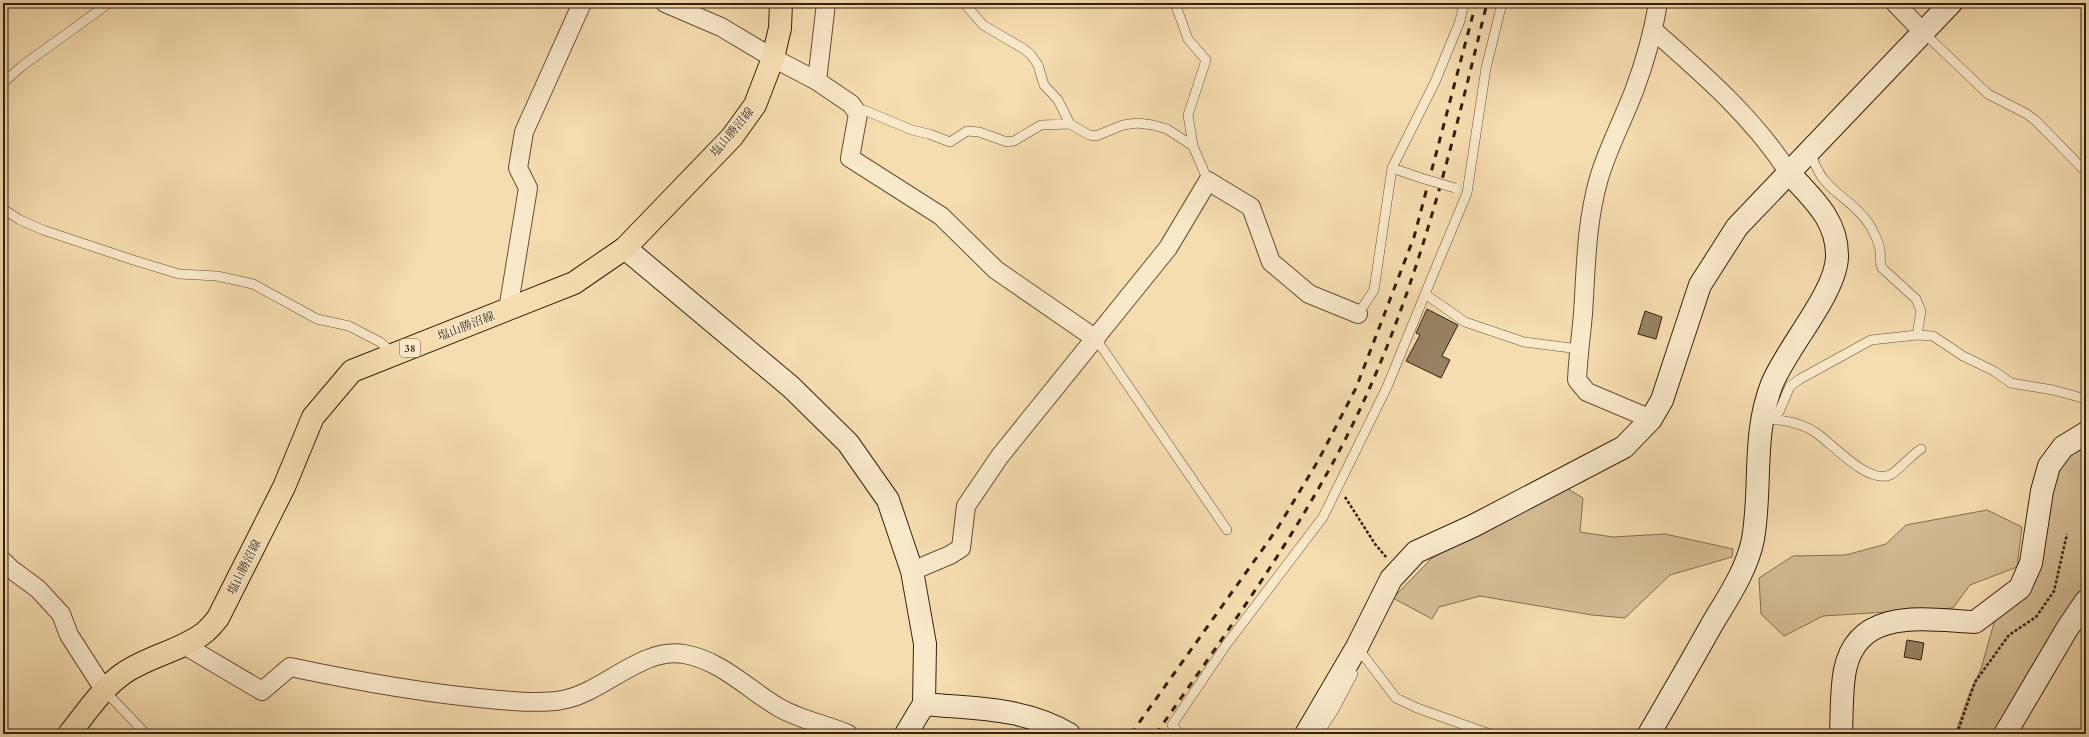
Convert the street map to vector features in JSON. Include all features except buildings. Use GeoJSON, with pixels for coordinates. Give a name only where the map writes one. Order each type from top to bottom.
{"type":"FeatureCollection","features":[{"type":"Feature","properties":{"kind":"main road","name":"塩山勝沼線"},"geometry":{"type":"LineString","coordinates":[[69,734],[105,690],[123,674],[136,666],[184,645],[205,633],[218,618],[284,487],[313,418],[352,371],[574,283],[626,248],[732,137],[755,105],[773,58],[780,28],[781,3]]}},
{"type":"Feature","properties":{"kind":"street"},"geometry":{"type":"LineString","coordinates":[[508,310],[528,188],[518,168],[524,132],[582,3]]}},
{"type":"Feature","properties":{"kind":"street"},"geometry":{"type":"LineString","coordinates":[[665,3],[721,26],[773,58],[817,81],[851,104],[858,114],[850,158],[941,216],[996,270],[1096,339]]}},
{"type":"Feature","properties":{"kind":"street"},"geometry":{"type":"LineString","coordinates":[[817,81],[826,3]]}},
{"type":"Feature","properties":{"kind":"street"},"geometry":{"type":"LineString","coordinates":[[1651,419],[1587,392],[1577,380],[1583,315],[1585,258],[1591,210],[1599,178],[1634,91],[1654,30],[1658,3]]}},
{"type":"Feature","properties":{"kind":"street"},"geometry":{"type":"LineString","coordinates":[[1895,3],[1924,33]]}},
{"type":"Feature","properties":{"kind":"street"},"geometry":{"type":"LineString","coordinates":[[1306,734],[1359,658],[1391,579],[1416,552],[1473,526],[1624,448],[1651,419],[1662,400],[1700,285],[1737,226],[1924,33],[1951,3]]}},
{"type":"Feature","properties":{"kind":"street"},"geometry":{"type":"LineString","coordinates":[[1649,734],[1727,600],[1743,568],[1753,539],[1762,419],[1772,384],[1829,286],[1837,259],[1833,228],[1822,208],[1789,173],[1776,152],[1723,93],[1654,30]]}},
{"type":"Feature","properties":{"kind":"street"},"geometry":{"type":"LineString","coordinates":[[912,571],[950,556],[960,548],[966,506],[1000,456],[1168,248],[1208,181],[1251,207],[1271,262],[1310,294],[1358,314]]}},
{"type":"Feature","properties":{"kind":"street"},"geometry":{"type":"LineString","coordinates":[[626,248],[791,387],[848,443],[888,500],[912,571],[925,644],[924,704],[906,734]]}},
{"type":"Feature","properties":{"kind":"street"},"geometry":{"type":"LineString","coordinates":[[1840,734],[1845,669],[1854,647],[1865,632],[1904,618],[1975,622],[2020,588],[2031,563],[2042,491],[2048,466],[2063,447],[2086,433]]}},
{"type":"Feature","properties":{"kind":"street"},"geometry":{"type":"LineString","coordinates":[[3,560],[11,569],[38,589],[61,614],[69,635],[105,690]]}},
{"type":"Feature","properties":{"kind":"street"},"geometry":{"type":"LineString","coordinates":[[2005,734],[2067,629],[2086,601]]}},
{"type":"Feature","properties":{"kind":"street"},"geometry":{"type":"LineString","coordinates":[[184,645],[262,691],[290,667],[360,682],[465,697],[560,701],[574,697],[594,688],[640,662],[665,655],[683,654],[696,657],[716,666],[749,685],[778,707],[806,720],[829,726],[848,734]]}},
{"type":"Feature","properties":{"kind":"street"},"geometry":{"type":"LineString","coordinates":[[924,704],[1014,712],[1040,719],[1069,734]]}},
{"type":"Feature","properties":{"kind":"lane"},"geometry":{"type":"LineString","coordinates":[[3,84],[22,66],[109,3]]}},
{"type":"Feature","properties":{"kind":"lane"},"geometry":{"type":"LineString","coordinates":[[964,3],[983,25],[1024,48],[1031,55],[1038,65],[1044,85],[1058,100],[1070,124]]}},
{"type":"Feature","properties":{"kind":"lane"},"geometry":{"type":"LineString","coordinates":[[1175,3],[1188,39],[1206,60],[1188,115],[1193,146],[1208,181]]}},
{"type":"Feature","properties":{"kind":"lane"},"geometry":{"type":"LineString","coordinates":[[1358,314],[1374,290],[1392,168],[1435,82],[1460,21],[1464,3]]}},
{"type":"Feature","properties":{"kind":"lane"},"geometry":{"type":"LineString","coordinates":[[1180,734],[1172,725],[1226,646],[1323,517],[1388,387],[1467,193],[1486,68],[1502,3]]}},
{"type":"Feature","properties":{"kind":"lane"},"geometry":{"type":"LineString","coordinates":[[1924,33],[1988,94],[2027,114],[2036,121],[2086,172]]}},
{"type":"Feature","properties":{"kind":"lane"},"geometry":{"type":"LineString","coordinates":[[855,110],[864,110],[912,130],[929,134],[950,142],[967,132],[979,132],[1007,142],[1014,141],[1040,125],[1070,124],[1089,135],[1096,136],[1123,125],[1137,123],[1153,125],[1166,129],[1193,146]]}},
{"type":"Feature","properties":{"kind":"lane"},"geometry":{"type":"LineString","coordinates":[[1810,149],[1815,168],[1825,183],[1870,225],[1880,250],[1879,261],[1882,268],[1916,299],[1921,311],[1917,334]]}},
{"type":"Feature","properties":{"kind":"lane"},"geometry":{"type":"LineString","coordinates":[[1392,168],[1467,193]]}},
{"type":"Feature","properties":{"kind":"lane"},"geometry":{"type":"LineString","coordinates":[[3,209],[20,220],[43,230],[179,274],[217,276],[253,284],[317,318],[349,326],[380,342],[394,354]]}},
{"type":"Feature","properties":{"kind":"lane"},"geometry":{"type":"LineString","coordinates":[[1425,294],[1465,322],[1524,342],[1579,348]]}},
{"type":"Feature","properties":{"kind":"lane"},"geometry":{"type":"LineString","coordinates":[[1762,419],[1780,412],[1790,386],[1871,340],[1917,334],[1933,336],[1963,356],[1994,371],[2011,383],[2054,390],[2086,399]]}},
{"type":"Feature","properties":{"kind":"lane"},"geometry":{"type":"LineString","coordinates":[[1096,339],[1227,530]]}},
{"type":"Feature","properties":{"kind":"lane"},"geometry":{"type":"LineString","coordinates":[[1762,419],[1786,420],[1814,432],[1842,453],[1862,471],[1874,476],[1890,475],[1921,449]]}},
{"type":"Feature","properties":{"kind":"lane"},"geometry":{"type":"LineString","coordinates":[[1318,734],[1334,710],[1359,658],[1396,698],[1417,708],[1490,734]]}},
{"type":"Feature","properties":{"kind":"lane"},"geometry":{"type":"LineString","coordinates":[[105,690],[146,734]]}},
{"type":"Feature","properties":{"kind":"path"},"geometry":{"type":"LineString","coordinates":[[1338,488],[1362,521],[1375,544],[1399,571]]}},
{"type":"Feature","properties":{"kind":"path"},"geometry":{"type":"LineString","coordinates":[[1957,734],[1975,682],[2009,635],[2036,617],[2054,591],[2067,534]]}},
{"type":"Feature","properties":{"kind":"shaded area"},"geometry":{"type":"Polygon","coordinates":[[[2086,433],[2086,600],[2005,734],[1955,734],[1970,692],[1981,669],[1999,605],[2020,588],[2042,491],[2086,433]]]}},
{"type":"Feature","properties":{"kind":"shaded area"},"geometry":{"type":"Polygon","coordinates":[[[1568,489],[1583,498],[1580,532],[1613,537],[1665,534],[1733,549],[1732,557],[1670,575],[1625,618],[1592,615],[1480,596],[1439,607],[1432,619],[1393,598],[1432,558],[1529,506],[1568,489]]]}},
{"type":"Feature","properties":{"kind":"shaded area"},"geometry":{"type":"Polygon","coordinates":[[[1987,510],[2022,527],[2017,567],[1970,585],[1953,608],[1823,616],[1784,636],[1761,614],[1759,578],[1793,556],[1846,555],[1886,544],[1906,525],[1987,510]]]}},
{"type":"Feature","properties":{"kind":"railway"},"geometry":{"type":"LineString","coordinates":[[1131,734],[1277,529],[1318,461],[1356,388],[1414,237],[1476,3]]}},
{"type":"Feature","properties":{"kind":"railway"},"geometry":{"type":"LineString","coordinates":[[1156,734],[1290,537],[1330,468],[1358,413],[1383,357],[1405,300],[1424,241],[1457,122],[1487,3]]}}]}
